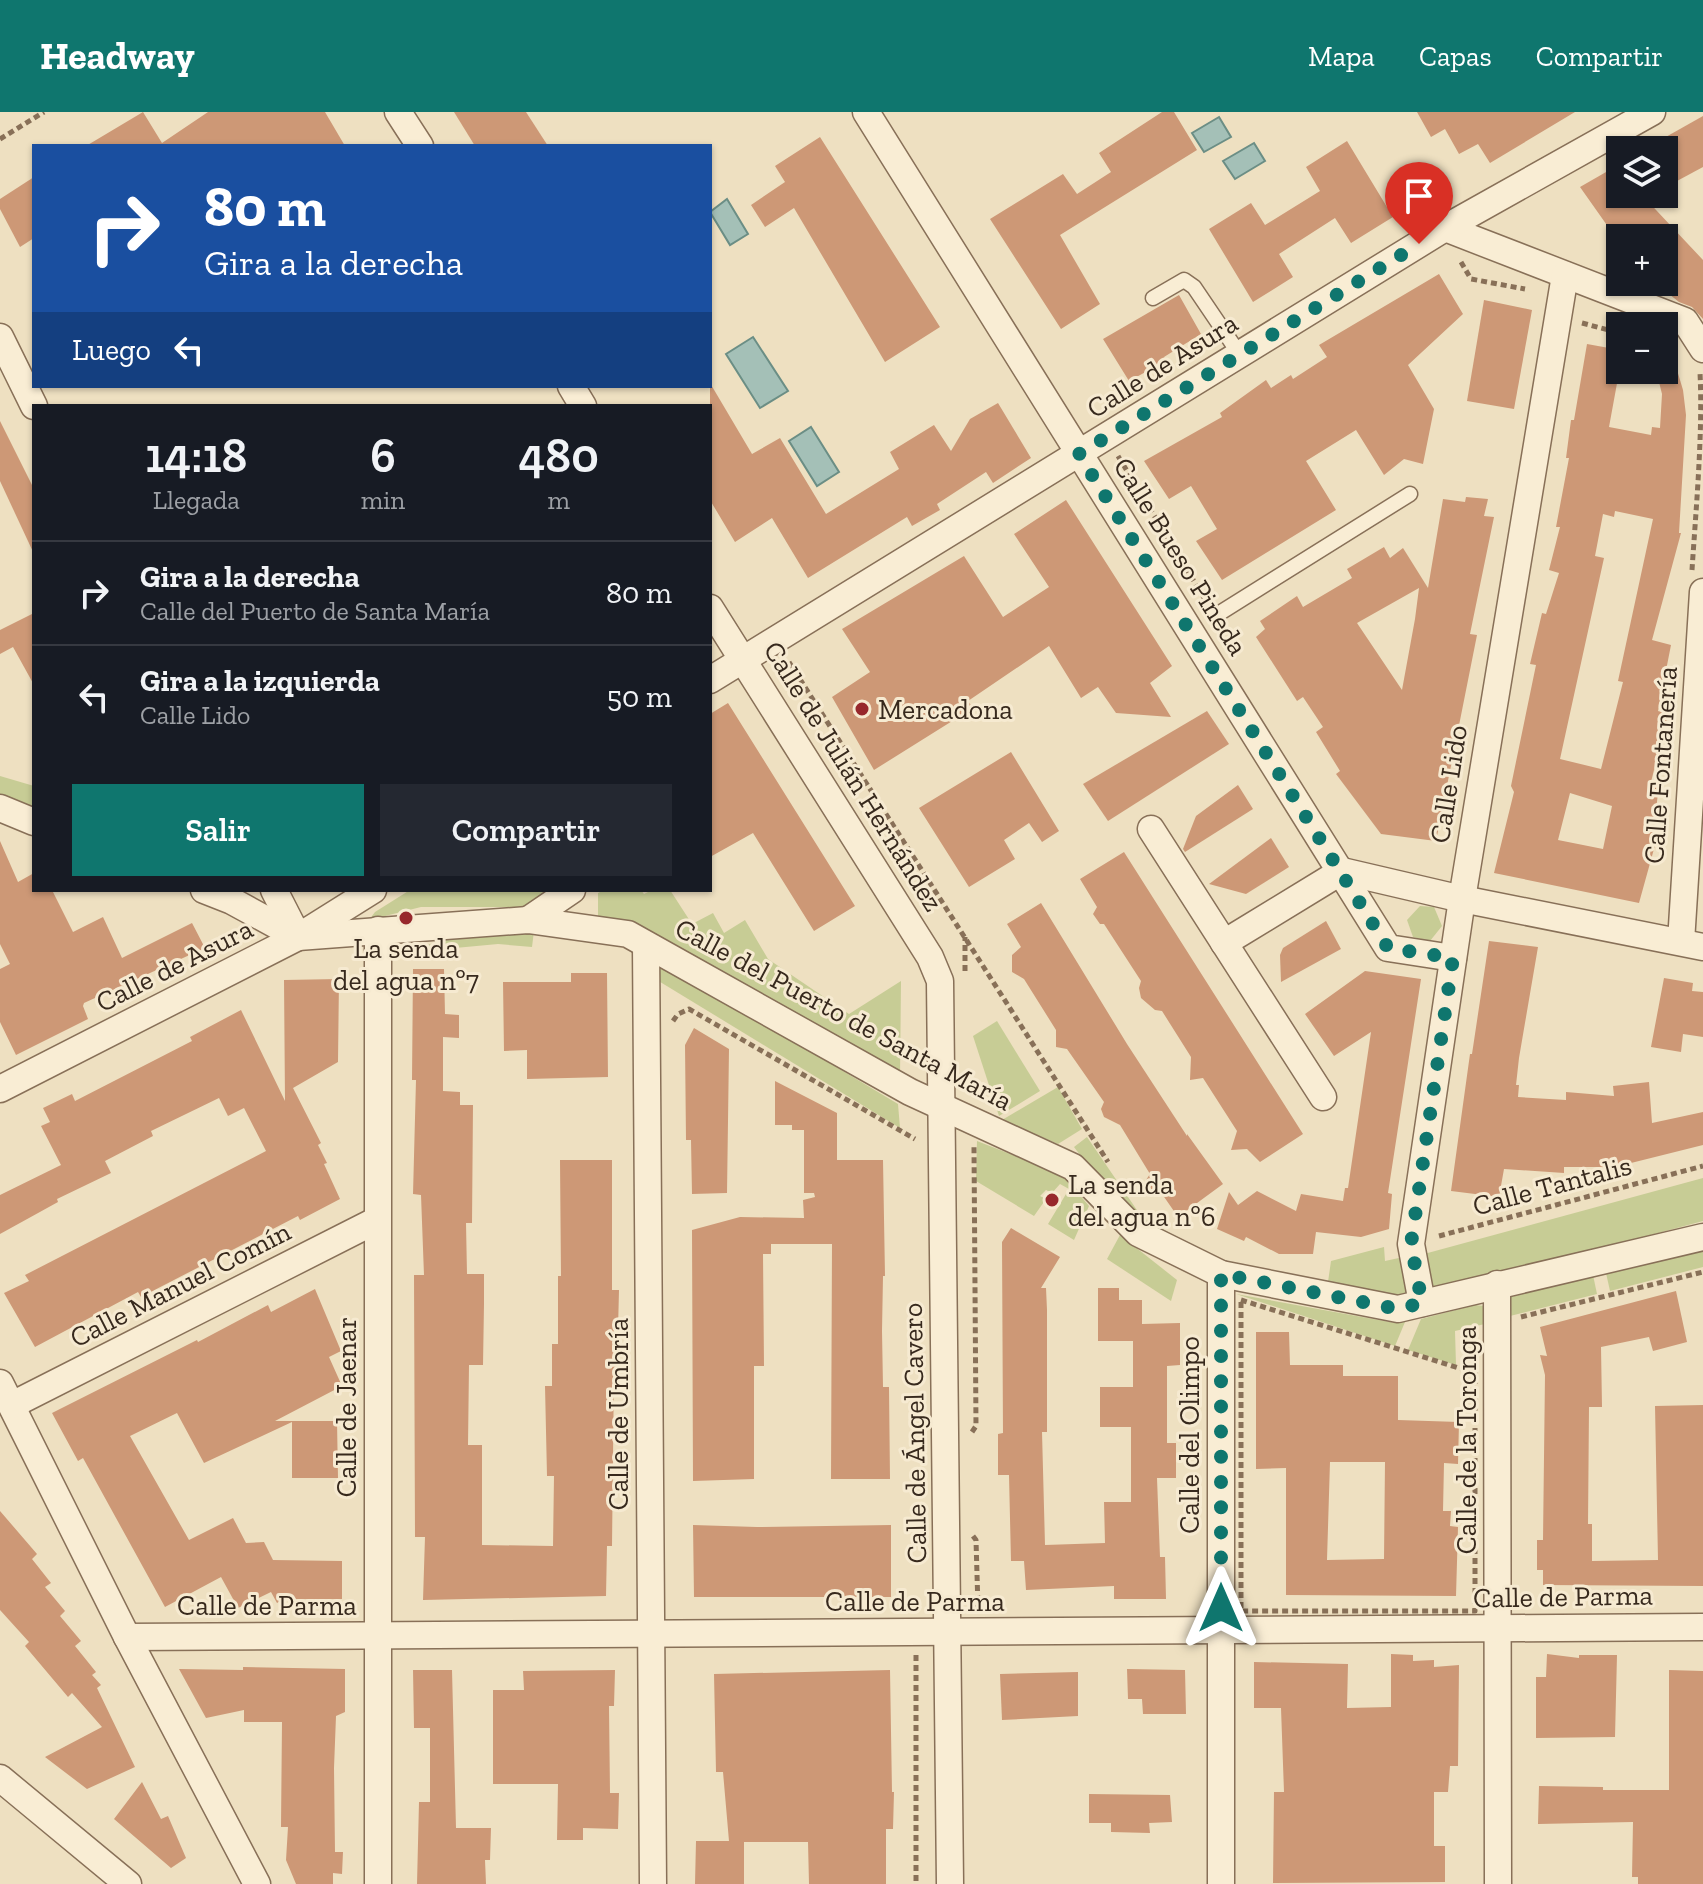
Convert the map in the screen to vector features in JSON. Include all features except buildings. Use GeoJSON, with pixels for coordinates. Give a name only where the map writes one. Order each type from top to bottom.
{"type":"FeatureCollection","features":[{"type":"Feature","properties":{"kind":"street"},"geometry":{"type":"LineString","coordinates":[[398,112],[419,144]]}},
{"type":"Feature","properties":{"kind":"street","name":"Calle Bueso Pineda"},"geometry":{"type":"LineString","coordinates":[[866,112],[1388,948],[1453,958]]}},
{"type":"Feature","properties":{"kind":"street","name":"Calle de Asura"},"geometry":{"type":"LineString","coordinates":[[712,679],[1445,228],[1652,112]]}},
{"type":"Feature","properties":{"kind":"street"},"geometry":{"type":"LineString","coordinates":[[1445,228],[1685,321],[1699,356]]}},
{"type":"Feature","properties":{"kind":"street","name":"Calle Lido"},"geometry":{"type":"LineString","coordinates":[[1422,1303],[1411,1244],[1462,899],[1565,275]]}},
{"type":"Feature","properties":{"kind":"street"},"geometry":{"type":"LineString","coordinates":[[0,337],[33,404]]}},
{"type":"Feature","properties":{"kind":"street","name":"Calle Fontanería"},"geometry":{"type":"LineString","coordinates":[[1692,945],[1697,586]]}},
{"type":"Feature","properties":{"kind":"street","name":"Calle de Julián Hernández"},"geometry":{"type":"LineString","coordinates":[[712,611],[930,957],[952,982]]}},
{"type":"Feature","properties":{"kind":"street"},"geometry":{"type":"LineString","coordinates":[[0,808],[32,821]]}},
{"type":"Feature","properties":{"kind":"street"},"geometry":{"type":"LineString","coordinates":[[1151,829],[1323,1097]]}},
{"type":"Feature","properties":{"kind":"street"},"geometry":{"type":"LineString","coordinates":[[1224,943],[1342,871],[1462,899],[1692,945]]}},
{"type":"Feature","properties":{"kind":"street"},"geometry":{"type":"LineString","coordinates":[[209,892],[298,937]]}},
{"type":"Feature","properties":{"kind":"street"},"geometry":{"type":"LineString","coordinates":[[275,892],[298,937]]}},
{"type":"Feature","properties":{"kind":"street","name":"Calle de Asura"},"geometry":{"type":"LineString","coordinates":[[0,1089],[298,937],[370,892]]}},
{"type":"Feature","properties":{"kind":"street"},"geometry":{"type":"LineString","coordinates":[[528,920],[569,892]]}},
{"type":"Feature","properties":{"kind":"street","name":"Calle del Puerto de Santa María"},"geometry":{"type":"LineString","coordinates":[[298,937],[528,920],[628,934],[942,1107],[1073,1167],[1138,1233],[1221,1274],[1398,1309],[1703,1237]]}},
{"type":"Feature","properties":{"kind":"street","name":"Calle de Jaenar"},"geometry":{"type":"LineString","coordinates":[[378,930],[378,1884]]}},
{"type":"Feature","properties":{"kind":"street","name":"Calle de Umbría"},"geometry":{"type":"LineString","coordinates":[[646,945],[653,1884]]}},
{"type":"Feature","properties":{"kind":"street","name":"Calle de Ángel Cavero"},"geometry":{"type":"LineString","coordinates":[[950,1884],[942,1107],[952,982]]}},
{"type":"Feature","properties":{"kind":"street","name":"Calle Manuel Comín"},"geometry":{"type":"LineString","coordinates":[[6,1394],[377,1220]]}},
{"type":"Feature","properties":{"kind":"street","name":"Calle del Olimpo"},"geometry":{"type":"LineString","coordinates":[[1221,1274],[1221,1884]]}},
{"type":"Feature","properties":{"kind":"street","name":"Calle de la Toronga"},"geometry":{"type":"LineString","coordinates":[[1497,1284],[1498,1884]]}},
{"type":"Feature","properties":{"kind":"street"},"geometry":{"type":"LineString","coordinates":[[6,1394],[127,1637],[257,1884]]}},
{"type":"Feature","properties":{"kind":"street","name":"Calle de Parma"},"geometry":{"type":"LineString","coordinates":[[127,1637],[1703,1627]]}},
{"type":"Feature","properties":{"kind":"street"},"geometry":{"type":"LineString","coordinates":[[0,1778],[128,1884]]}},
{"type":"Feature","properties":{"kind":"lane"},"geometry":{"type":"LineString","coordinates":[[1153,298],[1184,280],[1194,287],[1240,355]]}},
{"type":"Feature","properties":{"kind":"lane"},"geometry":{"type":"LineString","coordinates":[[1215,616],[1410,494]]}},
{"type":"Feature","properties":{"kind":"path"},"geometry":{"type":"LineString","coordinates":[[0,139],[44,112]]}},
{"type":"Feature","properties":{"kind":"path"},"geometry":{"type":"LineString","coordinates":[[1697,586],[1703,393],[1699,356]]}},
{"type":"Feature","properties":{"kind":"path"},"geometry":{"type":"LineString","coordinates":[[786,658],[1115,1173]]}},
{"type":"Feature","properties":{"kind":"path"},"geometry":{"type":"LineString","coordinates":[[952,982],[965,936]]}},
{"type":"Feature","properties":{"kind":"path"},"geometry":{"type":"LineString","coordinates":[[671,1024],[678,1014],[689,1009],[915,1139]]}},
{"type":"Feature","properties":{"kind":"path"},"geometry":{"type":"LineString","coordinates":[[969,1436],[976,1426],[974,1122]]}},
{"type":"Feature","properties":{"kind":"path","name":"Calle Tantalis"},"geometry":{"type":"LineString","coordinates":[[1411,1244],[1703,1166]]}},
{"type":"Feature","properties":{"kind":"path"},"geometry":{"type":"LineString","coordinates":[[1512,1319],[1703,1272]]}},
{"type":"Feature","properties":{"kind":"path"},"geometry":{"type":"LineString","coordinates":[[1241,1300],[1475,1373],[1475,1611],[1241,1611],[1241,1300]]}},
{"type":"Feature","properties":{"kind":"path"},"geometry":{"type":"LineString","coordinates":[[969,1531],[976,1540],[977,1608],[981,1612]]}},
{"type":"Feature","properties":{"kind":"path"},"geometry":{"type":"LineString","coordinates":[[916,1654],[916,1884]]}},
{"type":"Feature","properties":{"kind":"green space"},"geometry":{"type":"Polygon","coordinates":[[[0,776],[32,785],[32,807],[0,795],[0,776]]]}},
{"type":"Feature","properties":{"kind":"green space"},"geometry":{"type":"Polygon","coordinates":[[[407,892],[550,892],[532,907],[421,907],[369,920],[375,912],[407,892]]]}},
{"type":"Feature","properties":{"kind":"green space"},"geometry":{"type":"Polygon","coordinates":[[[671,892],[692,924],[713,913],[724,933],[745,920],[768,959],[849,1014],[901,981],[900,1078],[598,919],[598,893],[671,892]]]}},
{"type":"Feature","properties":{"kind":"green space"},"geometry":{"type":"Polygon","coordinates":[[[1420,906],[1434,907],[1442,926],[1430,941],[1413,937],[1407,920],[1420,906]]]}},
{"type":"Feature","properties":{"kind":"green space"},"geometry":{"type":"Polygon","coordinates":[[[489,928],[534,931],[532,947],[498,944],[423,951],[423,946],[489,928]]]}},
{"type":"Feature","properties":{"kind":"green space"},"geometry":{"type":"Polygon","coordinates":[[[653,957],[898,1104],[900,1128],[652,977],[653,957]]]}},
{"type":"Feature","properties":{"kind":"green space"},"geometry":{"type":"Polygon","coordinates":[[[997,1021],[1040,1091],[999,1116],[973,1036],[997,1021]]]}},
{"type":"Feature","properties":{"kind":"green space"},"geometry":{"type":"Polygon","coordinates":[[[1058,1087],[1082,1129],[1058,1144],[1002,1120],[1058,1087]]]}},
{"type":"Feature","properties":{"kind":"green space"},"geometry":{"type":"Polygon","coordinates":[[[1087,1137],[1141,1216],[1176,1237],[1175,1246],[1112,1197],[1074,1147],[1087,1137]]]}},
{"type":"Feature","properties":{"kind":"green space"},"geometry":{"type":"Polygon","coordinates":[[[977,1141],[1062,1174],[1089,1206],[1074,1240],[1048,1224],[1069,1189],[1060,1184],[1052,1193],[1046,1190],[1040,1196],[1046,1199],[1034,1216],[976,1181],[977,1141]]]}},
{"type":"Feature","properties":{"kind":"green space"},"geometry":{"type":"Polygon","coordinates":[[[1703,1178],[1703,1221],[1420,1297],[1413,1257],[1703,1178]]]}},
{"type":"Feature","properties":{"kind":"green space"},"geometry":{"type":"Polygon","coordinates":[[[1120,1235],[1177,1280],[1171,1301],[1107,1259],[1120,1235]]]}},
{"type":"Feature","properties":{"kind":"green space"},"geometry":{"type":"Polygon","coordinates":[[[1384,1247],[1385,1261],[1408,1256],[1418,1298],[1327,1289],[1331,1261],[1384,1247]]]}},
{"type":"Feature","properties":{"kind":"green space"},"geometry":{"type":"Polygon","coordinates":[[[1703,1248],[1703,1267],[1610,1291],[1606,1273],[1703,1248]]]}},
{"type":"Feature","properties":{"kind":"green space"},"geometry":{"type":"Polygon","coordinates":[[[1593,1275],[1597,1294],[1506,1317],[1507,1298],[1593,1275]]]}},
{"type":"Feature","properties":{"kind":"green space"},"geometry":{"type":"Polygon","coordinates":[[[1236,1294],[1395,1323],[1405,1322],[1395,1346],[1236,1294]]]}},
{"type":"Feature","properties":{"kind":"green space"},"geometry":{"type":"Polygon","coordinates":[[[1475,1305],[1484,1306],[1489,1323],[1455,1331],[1456,1365],[1408,1350],[1421,1319],[1475,1305]]]}},
{"type":"Feature","properties":{"kind":"water"},"geometry":{"type":"Polygon","coordinates":[[[1219,117],[1231,137],[1204,152],[1192,133],[1219,117]]]}},
{"type":"Feature","properties":{"kind":"water"},"geometry":{"type":"Polygon","coordinates":[[[1254,143],[1265,161],[1235,179],[1223,161],[1254,143]]]}},
{"type":"Feature","properties":{"kind":"water"},"geometry":{"type":"Polygon","coordinates":[[[727,199],[748,234],[730,245],[712,210],[727,199]]]}},
{"type":"Feature","properties":{"kind":"water"},"geometry":{"type":"Polygon","coordinates":[[[753,337],[788,391],[760,408],[726,354],[753,337]]]}},
{"type":"Feature","properties":{"kind":"water"},"geometry":{"type":"Polygon","coordinates":[[[811,427],[839,472],[817,486],[789,441],[811,427]]]}},
{"type":"Feature","properties":{"kind":"place","name":"Mercadona"},"geometry":{"type":"Point","coordinates":[862,709]}},
{"type":"Feature","properties":{"kind":"place","name":"La senda del agua nº7"},"geometry":{"type":"Point","coordinates":[406,918]}},
{"type":"Feature","properties":{"kind":"place","name":"La senda del agua nº6"},"geometry":{"type":"Point","coordinates":[1052,1200]}},
{"type":"Feature","properties":{"kind":"route"},"geometry":{"type":"LineString","coordinates":[[1221,1608],[1221,1274],[1398,1309],[1422,1303],[1411,1244],[1453,958],[1388,948],[1079,454],[1419,244]]}}]}
